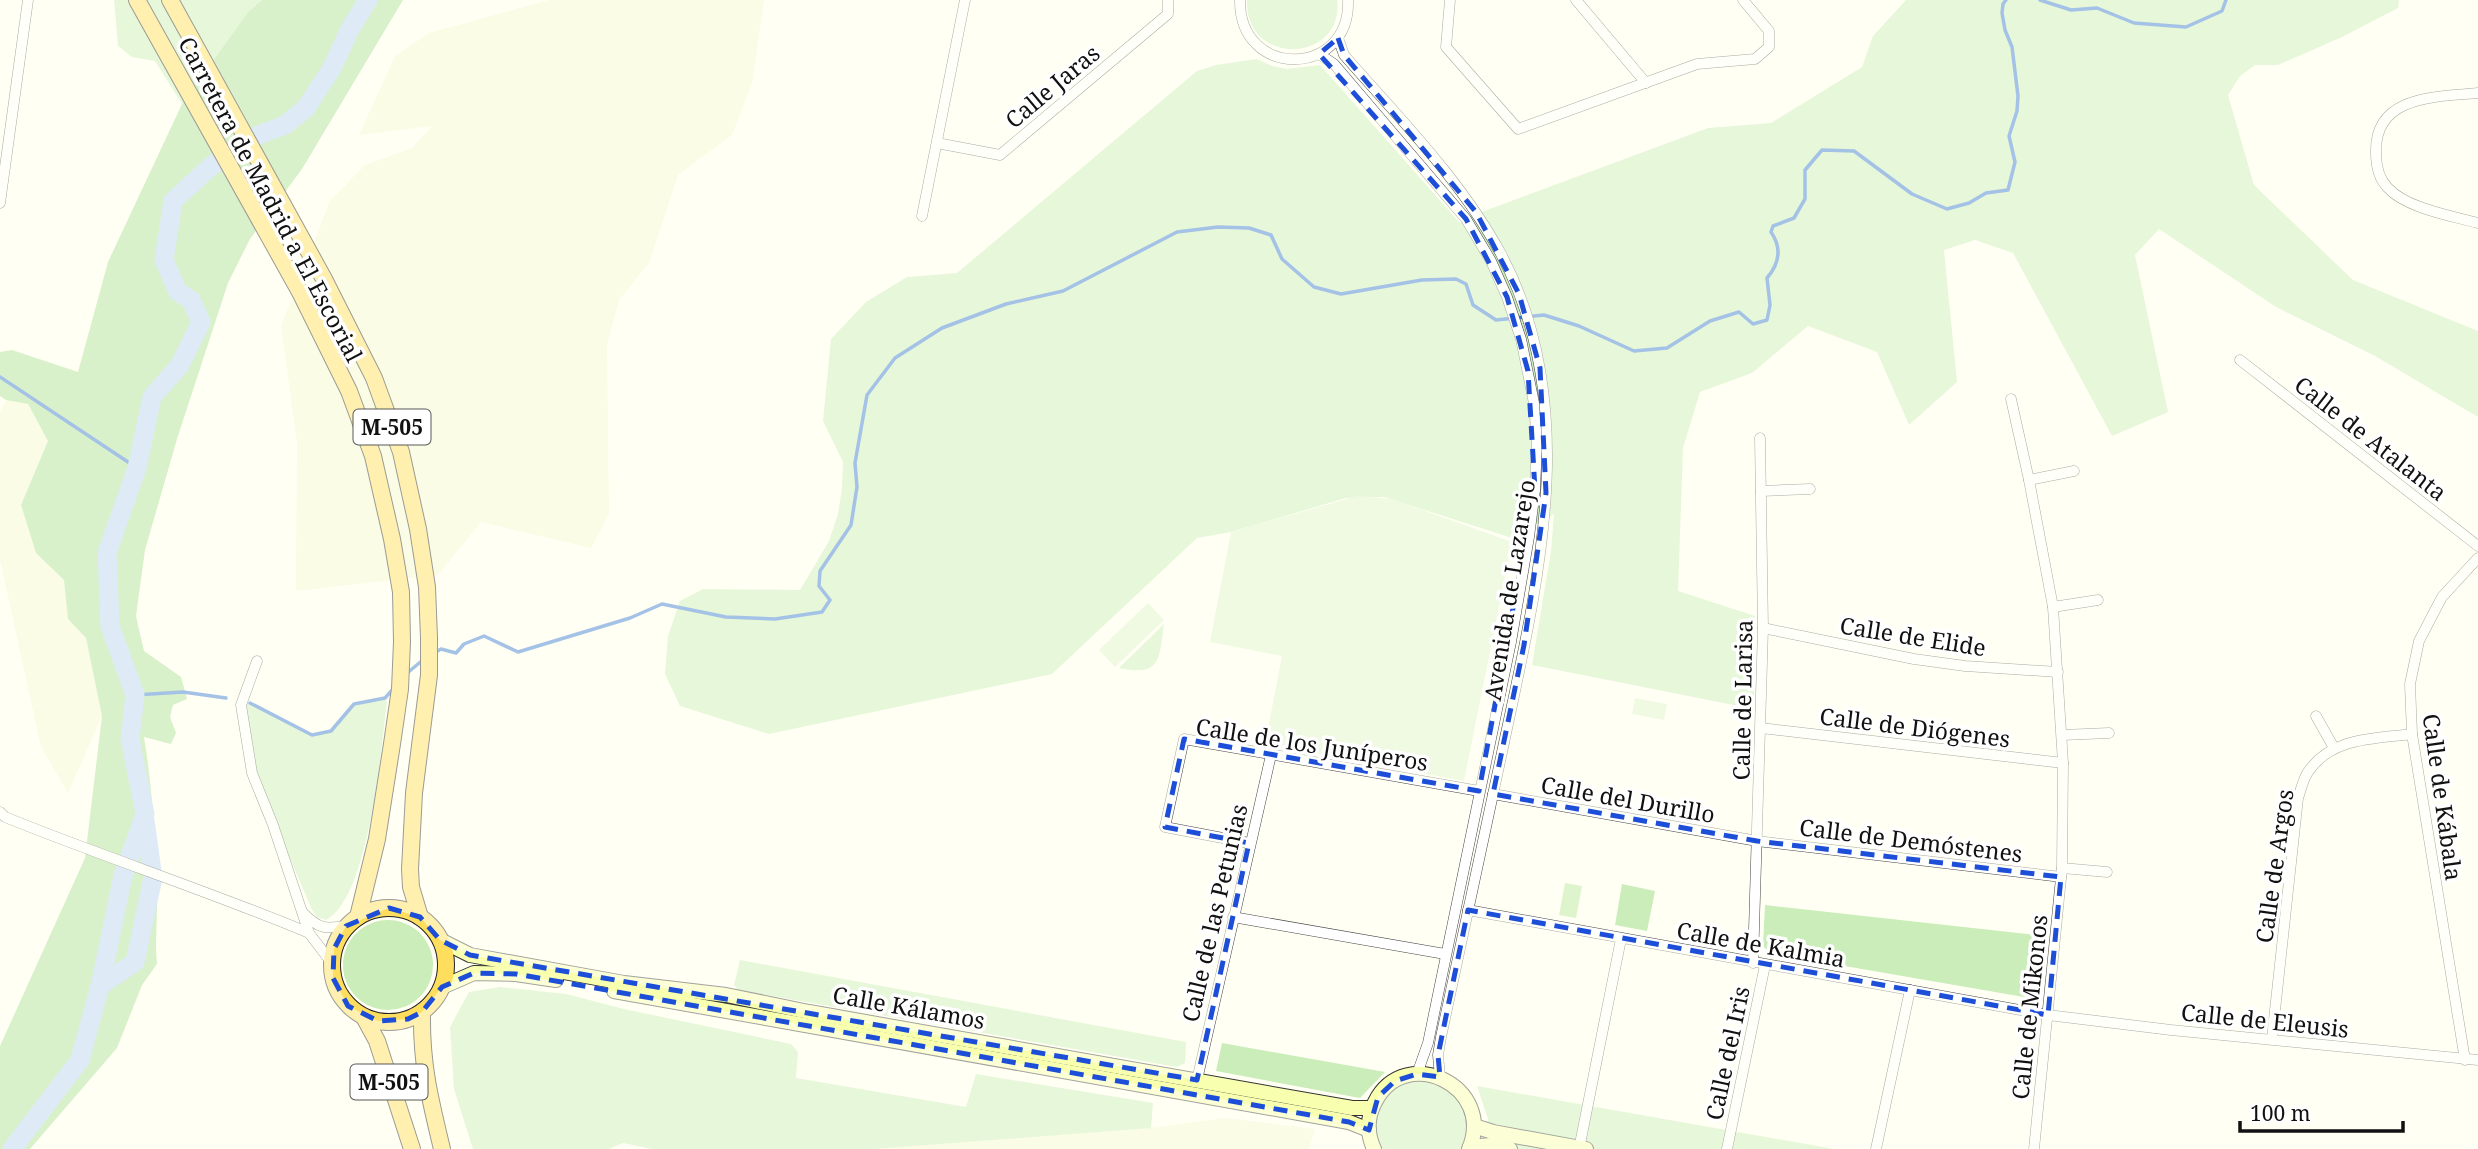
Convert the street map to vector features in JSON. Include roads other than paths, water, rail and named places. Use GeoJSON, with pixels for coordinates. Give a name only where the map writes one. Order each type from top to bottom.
{"type":"FeatureCollection","features":[{"type":"Feature","properties":{"kind":"highway","name":"Carretera de Madrid a El Escorial"},"geometry":{"type":"LineString","coordinates":[[137,0],[300,292],[349,391],[373,456],[401,592],[400,690],[377,839],[352,922]]}},
{"type":"Feature","properties":{"kind":"highway","name":"Carretera de Madrid a El Escorial"},"geometry":{"type":"LineString","coordinates":[[170,0],[324,279],[374,378],[401,452],[418,529],[427,587],[429,676],[414,793],[410,869],[411,887],[420,917]]}},
{"type":"Feature","properties":{"kind":"highway"},"geometry":{"type":"LineString","coordinates":[[352,922],[372,910],[389,908],[405,910],[420,917]]}},
{"type":"Feature","properties":{"kind":"highway","name":"M-505"},"geometry":{"type":"LineString","coordinates":[[420,917],[432,927],[440,940]]}},
{"type":"Feature","properties":{"kind":"highway","name":"M-505"},"geometry":{"type":"LineString","coordinates":[[352,922],[339,937],[331,962],[333,978],[338,993],[348,1006],[364,1017],[377,1041],[412,1149]]}},
{"type":"Feature","properties":{"kind":"highway"},"geometry":{"type":"LineString","coordinates":[[364,1017],[392,1022],[408,1019],[422,1012],[434,1001],[442,987],[446,971],[446,955],[440,940]]}},
{"type":"Feature","properties":{"kind":"highway","name":"M-505"},"geometry":{"type":"LineString","coordinates":[[422,1012],[425,1080],[442,1149]]}},
{"type":"Feature","properties":{"kind":"main road","name":"Calle Kálamos"},"geometry":{"type":"LineString","coordinates":[[440,940],[470,955],[624,983],[726,995],[1352,1108],[1372,1108]]}},
{"type":"Feature","properties":{"kind":"main road","name":"Calle Kálamos"},"geometry":{"type":"LineString","coordinates":[[442,987],[474,973],[516,974],[1349,1122],[1369,1130]]}},
{"type":"Feature","properties":{"kind":"main road"},"geometry":{"type":"LineString","coordinates":[[1374,1149],[1369,1130],[1372,1108],[1385,1088],[1406,1076],[1418,1074],[1440,1077],[1451,1083],[1468,1101],[1474,1126],[1469,1148],[1490,1145],[1510,1149]]}},
{"type":"Feature","properties":{"kind":"main road"},"geometry":{"type":"LineString","coordinates":[[1474,1126],[1581,1149]]}},
{"type":"Feature","properties":{"kind":"street"},"geometry":{"type":"LineString","coordinates":[[0,203],[28,0]]}},
{"type":"Feature","properties":{"kind":"street"},"geometry":{"type":"LineString","coordinates":[[922,216],[965,0]]}},
{"type":"Feature","properties":{"kind":"street","name":"Calle Jaras"},"geometry":{"type":"LineString","coordinates":[[937,143],[1000,155],[1168,14],[1168,0]]}},
{"type":"Feature","properties":{"kind":"street"},"geometry":{"type":"LineString","coordinates":[[1240,0],[1245,29],[1253,41],[1264,51],[1291,60],[1319,54],[1338,38],[1348,15],[1348,0]]}},
{"type":"Feature","properties":{"kind":"street"},"geometry":{"type":"LineString","coordinates":[[1450,0],[1446,47],[1518,129],[1696,64],[1755,59],[1769,47],[1769,31],[1743,0]]}},
{"type":"Feature","properties":{"kind":"street"},"geometry":{"type":"LineString","coordinates":[[1576,0],[1646,83]]}},
{"type":"Feature","properties":{"kind":"street","name":"Avenida de Lazarejo"},"geometry":{"type":"LineString","coordinates":[[1338,38],[1344,55],[1476,212],[1508,268],[1533,336],[1546,402],[1546,493],[1524,645],[1441,1037],[1438,1055],[1440,1077]]}},
{"type":"Feature","properties":{"kind":"street","name":"Avenida de Lazarejo"},"geometry":{"type":"LineString","coordinates":[[1319,54],[1334,64],[1466,219],[1491,261],[1507,297],[1521,340],[1534,403],[1537,443],[1535,489],[1511,642],[1426,1053],[1418,1074]]}},
{"type":"Feature","properties":{"kind":"street"},"geometry":{"type":"LineString","coordinates":[[2478,93],[2431,97],[2402,105],[2383,121],[2375,143],[2376,166],[2388,188],[2410,203],[2478,223]]}},
{"type":"Feature","properties":{"kind":"street","name":"Calle de Atalanta"},"geometry":{"type":"LineString","coordinates":[[2240,360],[2478,546]]}},
{"type":"Feature","properties":{"kind":"street","name":"Calle de Mikonos"},"geometry":{"type":"LineString","coordinates":[[2011,400],[2053,607],[2063,763],[2062,873],[2034,1149]]}},
{"type":"Feature","properties":{"kind":"street","name":"Calle de Larisa"},"geometry":{"type":"LineString","coordinates":[[1753,962],[1763,628],[1760,438]]}},
{"type":"Feature","properties":{"kind":"street"},"geometry":{"type":"LineString","coordinates":[[2029,480],[2074,471]]}},
{"type":"Feature","properties":{"kind":"street"},"geometry":{"type":"LineString","coordinates":[[1761,491],[1810,489]]}},
{"type":"Feature","properties":{"kind":"street","name":"Calle de Kábala"},"geometry":{"type":"LineString","coordinates":[[2465,1060],[2412,734],[2410,684],[2419,641],[2442,597],[2478,558]]}},
{"type":"Feature","properties":{"kind":"street"},"geometry":{"type":"LineString","coordinates":[[2053,607],[2098,600]]}},
{"type":"Feature","properties":{"kind":"street","name":"Calle de Elide"},"geometry":{"type":"LineString","coordinates":[[1763,628],[1914,659],[1965,666],[2058,672]]}},
{"type":"Feature","properties":{"kind":"street"},"geometry":{"type":"LineString","coordinates":[[257,661],[241,705],[251,769],[309,933],[331,962]]}},
{"type":"Feature","properties":{"kind":"street"},"geometry":{"type":"LineString","coordinates":[[2316,716],[2334,748]]}},
{"type":"Feature","properties":{"kind":"street","name":"Calle de Diógenes"},"geometry":{"type":"LineString","coordinates":[[1761,728],[2063,763]]}},
{"type":"Feature","properties":{"kind":"street"},"geometry":{"type":"LineString","coordinates":[[2062,735],[2109,733]]}},
{"type":"Feature","properties":{"kind":"street","name":"Calle de Argos"},"geometry":{"type":"LineString","coordinates":[[2272,1038],[2298,798],[2307,772],[2326,752],[2344,743],[2412,734]]}},
{"type":"Feature","properties":{"kind":"street","name":"Calle de los Juníperos"},"geometry":{"type":"LineString","coordinates":[[1249,843],[1165,827],[1184,739],[1479,792]]}},
{"type":"Feature","properties":{"kind":"street","name":"Calle de las Petunias"},"geometry":{"type":"LineString","coordinates":[[1197,1080],[1271,755]]}},
{"type":"Feature","properties":{"kind":"street","name":"Calle del Durillo"},"geometry":{"type":"LineString","coordinates":[[1493,794],[1757,841]]}},
{"type":"Feature","properties":{"kind":"street"},"geometry":{"type":"LineString","coordinates":[[0,812],[5,817],[75,846],[235,903],[309,933]]}},
{"type":"Feature","properties":{"kind":"street","name":"Calle de Demóstenes"},"geometry":{"type":"LineString","coordinates":[[1757,841],[2062,873]]}},
{"type":"Feature","properties":{"kind":"street"},"geometry":{"type":"LineString","coordinates":[[2062,873],[2107,872]]}},
{"type":"Feature","properties":{"kind":"street","name":"Calle de Kalmia"},"geometry":{"type":"LineString","coordinates":[[1468,910],[2048,1015]]}},
{"type":"Feature","properties":{"kind":"street"},"geometry":{"type":"LineString","coordinates":[[302,912],[316,925],[329,928],[352,922]]}},
{"type":"Feature","properties":{"kind":"street"},"geometry":{"type":"LineString","coordinates":[[1233,917],[1445,954]]}},
{"type":"Feature","properties":{"kind":"street"},"geometry":{"type":"LineString","coordinates":[[1581,1149],[1621,939]]}},
{"type":"Feature","properties":{"kind":"street","name":"Calle del Iris"},"geometry":{"type":"LineString","coordinates":[[1727,1149],[1765,965]]}},
{"type":"Feature","properties":{"kind":"street"},"geometry":{"type":"LineString","coordinates":[[1876,1149],[1910,990]]}},
{"type":"Feature","properties":{"kind":"street","name":"Calle de Eleusis"},"geometry":{"type":"LineString","coordinates":[[2048,1015],[2171,1030],[2478,1060]]}},
{"type":"Feature","properties":{"kind":"waterway"},"geometry":{"type":"LineString","coordinates":[[12,1149],[80,1060],[100,986],[123,876],[145,814],[130,739],[135,695],[110,626],[107,553],[137,468],[152,397],[180,365],[201,322],[191,300],[178,292],[164,260],[173,201],[210,167],[251,138],[285,125],[306,108],[332,68],[350,29],[368,0]]}},
{"type":"Feature","properties":{"kind":"waterway"},"geometry":{"type":"LineString","coordinates":[[434,653],[441,649],[456,653],[464,644],[484,636],[518,652],[630,618],[662,604],[726,617],[775,619],[822,612],[830,600],[819,586],[820,571],[851,525],[857,487],[855,463],[867,395],[895,358],[942,328],[1006,304],[1063,291],[1177,232],[1218,227],[1249,228],[1271,235],[1282,259],[1314,287],[1341,294],[1422,280],[1456,279],[1466,284],[1473,305],[1496,320],[1544,315],[1579,326],[1634,351],[1667,348],[1710,321],[1739,312],[1753,324],[1767,320],[1770,305],[1767,278],[1778,256],[1777,244],[1771,232],[1773,226],[1794,218],[1805,199],[1805,170],[1822,150],[1854,151],[1912,194],[1947,209],[1969,203],[1986,193],[2008,190],[2015,162],[2009,136],[2017,111],[2018,96],[2012,47],[2002,13],[2006,0]]}},
{"type":"Feature","properties":{"kind":"waterway"},"geometry":{"type":"LineString","coordinates":[[2040,0],[2071,10],[2097,8],[2134,23],[2186,27],[2222,11],[2226,0]]}},
{"type":"Feature","properties":{"kind":"waterway"},"geometry":{"type":"LineString","coordinates":[[0,377],[137,468]]}},
{"type":"Feature","properties":{"kind":"waterway"},"geometry":{"type":"LineString","coordinates":[[406,674],[424,659]]}},
{"type":"Feature","properties":{"kind":"waterway"},"geometry":{"type":"LineString","coordinates":[[250,703],[312,735],[331,731],[354,704],[385,698],[394,688]]}},
{"type":"Feature","properties":{"kind":"waterway"},"geometry":{"type":"LineString","coordinates":[[135,695],[183,692],[226,698]]}},
{"type":"Feature","properties":{"kind":"waterway"},"geometry":{"type":"LineString","coordinates":[[100,986],[135,962],[153,878],[145,820]]}}]}
